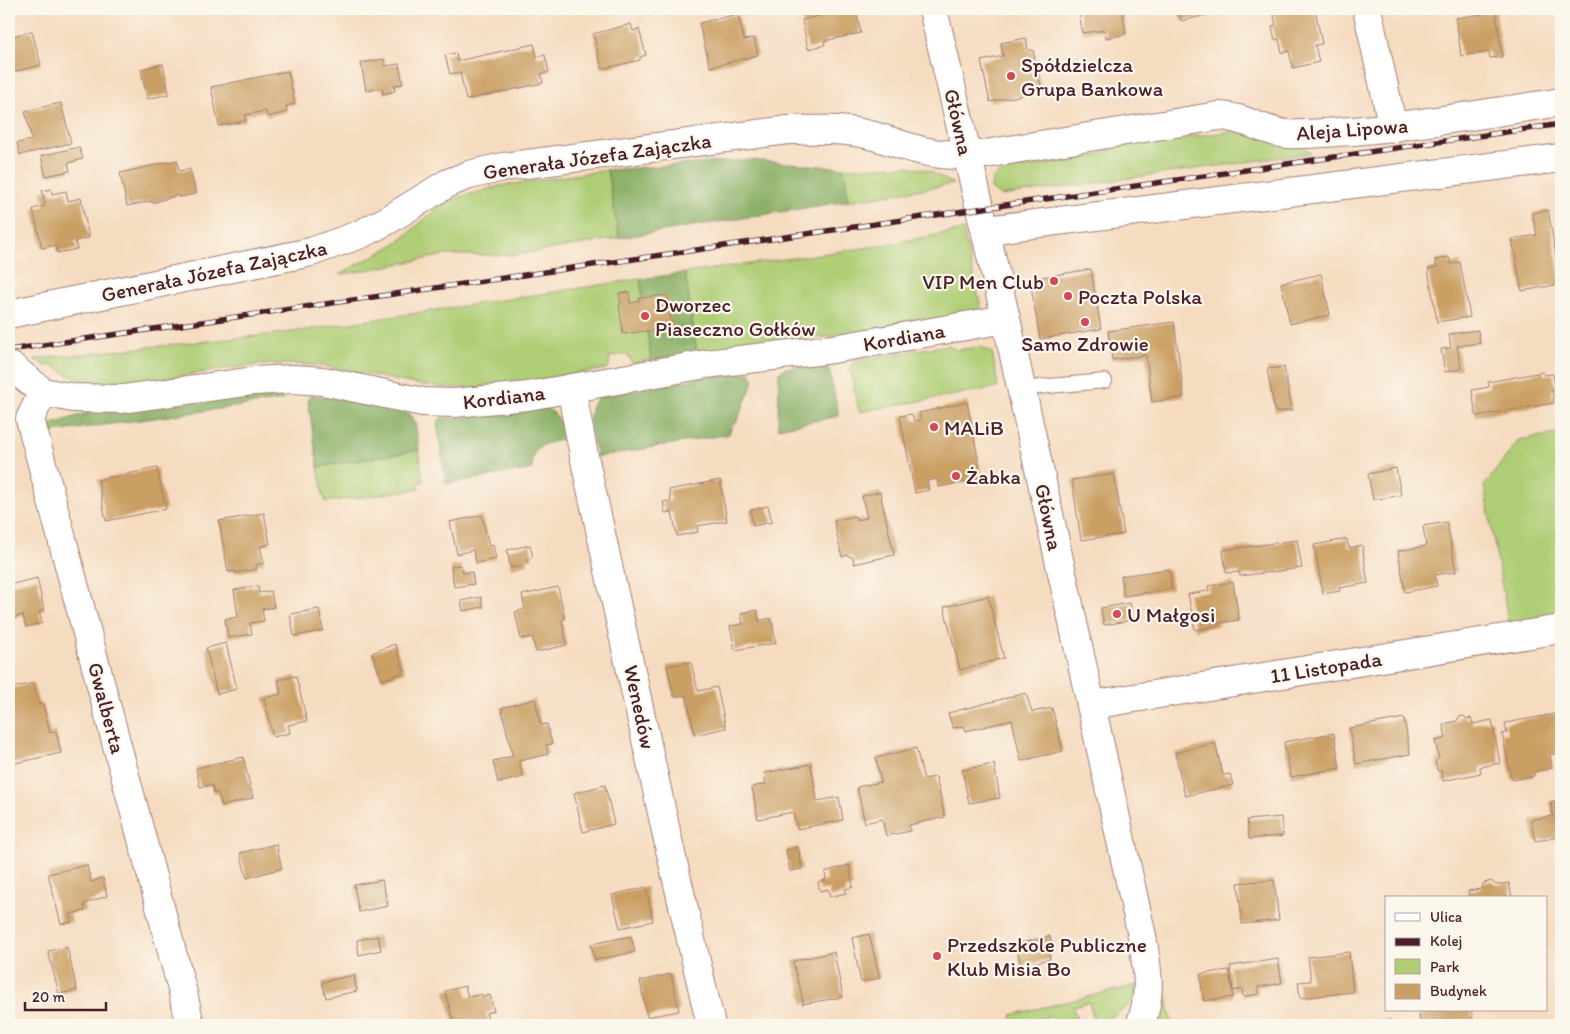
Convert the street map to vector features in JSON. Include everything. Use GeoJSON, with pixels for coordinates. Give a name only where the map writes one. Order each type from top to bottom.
{"type":"FeatureCollection","features":[{"type":"Feature","properties":{"kind":"street","name":"Główna"},"geometry":{"type":"LineString","coordinates":[[933,9],[986,230],[1142,936],[1148,974],[1148,995],[1146,1010],[1140,1025]]}},
{"type":"Feature","properties":{"kind":"street"},"geometry":{"type":"LineString","coordinates":[[1367,9],[1393,128]]}},
{"type":"Feature","properties":{"kind":"street","name":"Aleja Lipowa"},"geometry":{"type":"LineString","coordinates":[[967,155],[985,154],[1218,116],[1235,117],[1268,130],[1285,134],[1308,134],[1393,128],[1561,102]]}},
{"type":"Feature","properties":{"kind":"street","name":"Generała Józefa Zajączka"},"geometry":{"type":"LineString","coordinates":[[9,314],[311,252],[361,234],[388,220],[448,183],[469,175],[503,167],[788,130],[830,130],[860,133],[926,152],[944,155],[967,155]]}},
{"type":"Feature","properties":{"kind":"street"},"geometry":{"type":"LineString","coordinates":[[986,230],[1561,158]]}},
{"type":"Feature","properties":{"kind":"street","name":"Kordiana"},"geometry":{"type":"LineString","coordinates":[[9,368],[12,367],[43,392],[72,398],[122,399],[254,381],[293,380],[323,381],[423,402],[454,403],[528,396],[706,364],[833,349],[1006,319]]}},
{"type":"Feature","properties":{"kind":"street","name":"Wenedów"},"geometry":{"type":"LineString","coordinates":[[571,388],[584,456],[671,854],[712,1025]]}},
{"type":"Feature","properties":{"kind":"street","name":"Gwalberta"},"geometry":{"type":"LineString","coordinates":[[43,392],[30,419],[190,1025]]}},
{"type":"Feature","properties":{"kind":"street","name":"11 Listopada"},"geometry":{"type":"LineString","coordinates":[[1090,705],[1561,629]]}},
{"type":"Feature","properties":{"kind":"lane"},"geometry":{"type":"LineString","coordinates":[[1038,387],[1105,381]]}},
{"type":"Feature","properties":{"kind":"green space"},"geometry":{"type":"Polygon","coordinates":[[[1234,131],[1303,145],[1311,153],[1000,196],[991,189],[992,179],[1002,171],[1093,157],[1119,146],[1234,131]]]}},
{"type":"Feature","properties":{"kind":"green space"},"geometry":{"type":"Polygon","coordinates":[[[751,160],[844,168],[848,201],[619,238],[607,170],[751,160]]]}},
{"type":"Feature","properties":{"kind":"green space"},"geometry":{"type":"Polygon","coordinates":[[[909,166],[930,171],[953,184],[848,201],[844,168],[909,166]]]}},
{"type":"Feature","properties":{"kind":"green space"},"geometry":{"type":"Polygon","coordinates":[[[607,170],[619,238],[517,255],[446,255],[339,275],[397,243],[446,201],[500,186],[607,170]]]}},
{"type":"Feature","properties":{"kind":"green space"},"geometry":{"type":"Polygon","coordinates":[[[963,230],[982,312],[880,330],[697,353],[685,273],[878,246],[963,230]]]}},
{"type":"Feature","properties":{"kind":"green space"},"geometry":{"type":"Polygon","coordinates":[[[685,273],[697,353],[651,360],[640,279],[685,273]]]}},
{"type":"Feature","properties":{"kind":"green space"},"geometry":{"type":"Polygon","coordinates":[[[640,279],[651,360],[632,363],[629,357],[624,354],[610,357],[609,366],[606,369],[516,383],[464,388],[435,387],[312,365],[274,364],[239,367],[152,381],[104,386],[88,384],[51,365],[47,367],[34,359],[285,333],[640,279]]]}},
{"type":"Feature","properties":{"kind":"green space"},"geometry":{"type":"Polygon","coordinates":[[[949,345],[956,350],[981,347],[992,352],[998,387],[859,412],[850,368],[854,360],[949,345]]]}},
{"type":"Feature","properties":{"kind":"green space"},"geometry":{"type":"Polygon","coordinates":[[[821,364],[829,369],[839,416],[778,428],[779,373],[784,368],[821,364]]]}},
{"type":"Feature","properties":{"kind":"green space"},"geometry":{"type":"Polygon","coordinates":[[[750,372],[754,381],[736,423],[732,425],[729,434],[597,457],[591,433],[590,418],[594,403],[599,397],[701,378],[750,372]]]}},
{"type":"Feature","properties":{"kind":"green space"},"geometry":{"type":"Polygon","coordinates":[[[279,393],[283,400],[47,433],[46,426],[87,413],[279,393]]]}},
{"type":"Feature","properties":{"kind":"green space"},"geometry":{"type":"Polygon","coordinates":[[[311,395],[337,398],[409,414],[415,421],[419,450],[318,467],[308,400],[311,395]]]}},
{"type":"Feature","properties":{"kind":"green space"},"geometry":{"type":"Polygon","coordinates":[[[544,408],[556,415],[564,435],[561,440],[539,447],[532,461],[532,469],[446,484],[437,423],[441,418],[467,417],[544,408]]]}},
{"type":"Feature","properties":{"kind":"green space"},"geometry":{"type":"Polygon","coordinates":[[[1561,433],[1561,616],[1509,625],[1484,486],[1519,440],[1561,433]]]}},
{"type":"Feature","properties":{"kind":"green space"},"geometry":{"type":"Polygon","coordinates":[[[419,450],[423,482],[418,482],[419,489],[326,502],[318,467],[419,450]]]}},
{"type":"Feature","properties":{"kind":"green space"},"geometry":{"type":"Polygon","coordinates":[[[1164,981],[1172,1025],[1156,1025],[1161,1001],[1162,982],[1164,981]]]}},
{"type":"Feature","properties":{"kind":"green space"},"geometry":{"type":"Polygon","coordinates":[[[1137,985],[1135,997],[1132,1001],[1100,1023],[1095,1024],[1089,1002],[1073,1006],[1078,1025],[1056,1025],[1052,1016],[1043,1019],[1044,1025],[1014,1025],[1011,1015],[1137,985]]]}},
{"type":"Feature","properties":{"kind":"building"},"geometry":{"type":"Polygon","coordinates":[[[648,9],[675,9],[675,10],[649,15],[648,9]]]}},
{"type":"Feature","properties":{"kind":"building"},"geometry":{"type":"Polygon","coordinates":[[[817,9],[856,9],[861,33],[824,41],[825,45],[808,49],[802,20],[819,16],[817,9]]]}},
{"type":"Feature","properties":{"kind":"building"},"geometry":{"type":"Polygon","coordinates":[[[1079,9],[1122,9],[1126,34],[1106,38],[1105,30],[1082,33],[1079,9]]]}},
{"type":"Feature","properties":{"kind":"building"},"geometry":{"type":"Polygon","coordinates":[[[1178,9],[1224,9],[1224,11],[1181,21],[1178,9]]]}},
{"type":"Feature","properties":{"kind":"building"},"geometry":{"type":"Polygon","coordinates":[[[1288,9],[1315,9],[1322,44],[1315,45],[1319,62],[1293,68],[1289,51],[1282,53],[1279,39],[1275,40],[1272,26],[1276,25],[1273,12],[1288,9]]]}},
{"type":"Feature","properties":{"kind":"building"},"geometry":{"type":"Polygon","coordinates":[[[1496,12],[1502,57],[1490,58],[1489,52],[1461,56],[1456,18],[1496,12]]]}},
{"type":"Feature","properties":{"kind":"building"},"geometry":{"type":"Polygon","coordinates":[[[738,14],[744,40],[754,38],[758,55],[710,67],[699,23],[738,14]]]}},
{"type":"Feature","properties":{"kind":"building"},"geometry":{"type":"Polygon","coordinates":[[[631,24],[633,31],[639,29],[646,55],[640,57],[640,60],[602,69],[593,34],[631,24]]]}},
{"type":"Feature","properties":{"kind":"building"},"geometry":{"type":"Polygon","coordinates":[[[32,31],[41,65],[9,73],[9,37],[32,31]]]}},
{"type":"Feature","properties":{"kind":"building","name":"Spółdzielcza Grupa Bankowa"},"geometry":{"type":"Polygon","coordinates":[[[1026,38],[1028,50],[1033,50],[1042,91],[990,102],[981,61],[1003,56],[1001,43],[1026,38]]]}},
{"type":"Feature","properties":{"kind":"building"},"geometry":{"type":"Polygon","coordinates":[[[534,44],[537,57],[545,55],[549,72],[541,74],[543,83],[466,100],[460,72],[450,74],[445,55],[456,53],[457,61],[534,44]]]}},
{"type":"Feature","properties":{"kind":"building"},"geometry":{"type":"Polygon","coordinates":[[[384,59],[386,66],[399,64],[403,84],[394,85],[395,91],[383,94],[382,88],[366,91],[361,63],[384,59]]]}},
{"type":"Feature","properties":{"kind":"building"},"geometry":{"type":"Polygon","coordinates":[[[163,64],[169,94],[147,99],[141,69],[163,64]]]}},
{"type":"Feature","properties":{"kind":"building"},"geometry":{"type":"Polygon","coordinates":[[[288,71],[295,104],[286,106],[287,112],[267,117],[266,111],[245,115],[246,121],[219,126],[211,87],[288,71]]]}},
{"type":"Feature","properties":{"kind":"building"},"geometry":{"type":"Polygon","coordinates":[[[61,103],[71,143],[20,155],[17,143],[32,140],[25,111],[61,103]]]}},
{"type":"Feature","properties":{"kind":"building"},"geometry":{"type":"Polygon","coordinates":[[[79,147],[83,159],[68,163],[70,171],[46,176],[41,156],[79,147]]]}},
{"type":"Feature","properties":{"kind":"building"},"geometry":{"type":"Polygon","coordinates":[[[177,160],[179,171],[190,169],[196,194],[179,197],[178,195],[152,203],[151,201],[127,206],[120,173],[177,160]]]}},
{"type":"Feature","properties":{"kind":"building"},"geometry":{"type":"Polygon","coordinates":[[[51,189],[52,194],[66,191],[68,201],[81,198],[89,238],[75,241],[77,249],[57,253],[56,245],[42,248],[33,209],[45,206],[42,191],[51,189]]]}},
{"type":"Feature","properties":{"kind":"building"},"geometry":{"type":"Polygon","coordinates":[[[1548,210],[1561,284],[1522,291],[1512,239],[1537,235],[1532,213],[1548,210]]]}},
{"type":"Feature","properties":{"kind":"building"},"geometry":{"type":"Polygon","coordinates":[[[1449,257],[1451,264],[1460,262],[1470,317],[1437,322],[1428,269],[1437,267],[1435,260],[1449,257]]]}},
{"type":"Feature","properties":{"kind":"building"},"geometry":{"type":"Polygon","coordinates":[[[1091,269],[1101,329],[1040,339],[1031,286],[1038,285],[1037,278],[1091,269]]]}},
{"type":"Feature","properties":{"kind":"building"},"geometry":{"type":"Polygon","coordinates":[[[1321,274],[1330,315],[1290,324],[1281,283],[1321,274]]]}},
{"type":"Feature","properties":{"kind":"building","name":"Dworzec Piaseczno Gołków"},"geometry":{"type":"Polygon","coordinates":[[[629,292],[630,303],[639,301],[639,298],[668,295],[672,328],[623,334],[619,293],[629,292]]]}},
{"type":"Feature","properties":{"kind":"building"},"geometry":{"type":"Polygon","coordinates":[[[1174,322],[1184,397],[1152,402],[1146,355],[1112,360],[1108,331],[1174,322]]]}},
{"type":"Feature","properties":{"kind":"building"},"geometry":{"type":"Polygon","coordinates":[[[1478,330],[1480,343],[1457,346],[1461,369],[1445,372],[1441,349],[1451,348],[1449,334],[1478,330]]]}},
{"type":"Feature","properties":{"kind":"building"},"geometry":{"type":"Polygon","coordinates":[[[1284,367],[1292,410],[1275,412],[1267,369],[1284,367]]]}},
{"type":"Feature","properties":{"kind":"building"},"geometry":{"type":"Polygon","coordinates":[[[1543,372],[1544,375],[1553,374],[1556,389],[1552,390],[1554,403],[1476,416],[1472,390],[1489,387],[1488,382],[1543,372]]]}},
{"type":"Feature","properties":{"kind":"building"},"geometry":{"type":"Polygon","coordinates":[[[967,402],[982,479],[938,487],[937,479],[927,481],[929,490],[915,493],[900,416],[912,414],[914,421],[921,420],[919,413],[967,402]]]}},
{"type":"Feature","properties":{"kind":"building"},"geometry":{"type":"Polygon","coordinates":[[[157,468],[166,509],[106,521],[98,480],[157,468]]]}},
{"type":"Feature","properties":{"kind":"building"},"geometry":{"type":"Polygon","coordinates":[[[1396,468],[1401,495],[1373,500],[1368,474],[1396,468]]]}},
{"type":"Feature","properties":{"kind":"building"},"geometry":{"type":"Polygon","coordinates":[[[1114,474],[1124,534],[1081,540],[1072,480],[1114,474]]]}},
{"type":"Feature","properties":{"kind":"building"},"geometry":{"type":"Polygon","coordinates":[[[720,480],[727,521],[697,526],[698,532],[677,536],[672,512],[665,513],[663,502],[671,501],[669,490],[720,480]]]}},
{"type":"Feature","properties":{"kind":"building"},"geometry":{"type":"Polygon","coordinates":[[[880,492],[894,555],[854,564],[853,558],[847,555],[842,557],[834,521],[855,516],[856,520],[867,518],[862,496],[880,492]]]}},
{"type":"Feature","properties":{"kind":"building"},"geometry":{"type":"Polygon","coordinates":[[[768,506],[772,522],[753,526],[750,510],[768,506]]]}},
{"type":"Feature","properties":{"kind":"building"},"geometry":{"type":"Polygon","coordinates":[[[264,513],[270,544],[260,547],[264,563],[256,565],[257,569],[235,573],[235,571],[228,572],[219,521],[264,513]]]}},
{"type":"Feature","properties":{"kind":"building"},"geometry":{"type":"Polygon","coordinates":[[[482,515],[489,546],[493,545],[496,559],[476,563],[473,550],[457,554],[450,522],[482,515]]]}},
{"type":"Feature","properties":{"kind":"building"},"geometry":{"type":"Polygon","coordinates":[[[1447,522],[1456,572],[1435,575],[1437,586],[1405,592],[1398,551],[1426,546],[1423,526],[1447,522]]]}},
{"type":"Feature","properties":{"kind":"building"},"geometry":{"type":"Polygon","coordinates":[[[1347,539],[1349,548],[1362,545],[1368,583],[1339,588],[1340,591],[1323,594],[1314,545],[1347,539]]]}},
{"type":"Feature","properties":{"kind":"building"},"geometry":{"type":"Polygon","coordinates":[[[1297,540],[1302,568],[1240,576],[1239,572],[1226,573],[1223,550],[1297,540]]]}},
{"type":"Feature","properties":{"kind":"building"},"geometry":{"type":"Polygon","coordinates":[[[530,545],[533,557],[527,559],[528,564],[511,568],[507,550],[530,545]]]}},
{"type":"Feature","properties":{"kind":"building"},"geometry":{"type":"Polygon","coordinates":[[[461,565],[463,573],[472,572],[474,584],[454,587],[451,566],[461,565]]]}},
{"type":"Feature","properties":{"kind":"building"},"geometry":{"type":"Polygon","coordinates":[[[1169,569],[1172,589],[1124,596],[1121,576],[1169,569]]]}},
{"type":"Feature","properties":{"kind":"building"},"geometry":{"type":"Polygon","coordinates":[[[37,578],[44,610],[39,612],[42,623],[26,627],[23,615],[9,619],[9,585],[37,578]]]}},
{"type":"Feature","properties":{"kind":"building"},"geometry":{"type":"Polygon","coordinates":[[[1233,582],[1239,620],[1218,623],[1218,626],[1195,630],[1188,594],[1209,591],[1208,586],[1233,582]]]}},
{"type":"Feature","properties":{"kind":"building"},"geometry":{"type":"Polygon","coordinates":[[[258,586],[259,593],[271,591],[274,607],[262,609],[264,621],[250,623],[252,634],[228,638],[225,619],[238,617],[234,590],[258,586]]]}},
{"type":"Feature","properties":{"kind":"building"},"geometry":{"type":"Polygon","coordinates":[[[558,587],[565,619],[562,620],[567,645],[536,652],[532,637],[521,639],[515,612],[525,609],[522,595],[558,587]]]}},
{"type":"Feature","properties":{"kind":"building"},"geometry":{"type":"Polygon","coordinates":[[[988,596],[1004,658],[960,670],[944,607],[988,596]]]}},
{"type":"Feature","properties":{"kind":"building"},"geometry":{"type":"Polygon","coordinates":[[[481,597],[483,607],[463,611],[461,601],[481,597]]]}},
{"type":"Feature","properties":{"kind":"building","name":"U Małgosi"},"geometry":{"type":"Polygon","coordinates":[[[1130,603],[1133,620],[1104,625],[1101,608],[1130,603]]]}},
{"type":"Feature","properties":{"kind":"building"},"geometry":{"type":"Polygon","coordinates":[[[319,609],[323,631],[294,636],[290,614],[319,609]]]}},
{"type":"Feature","properties":{"kind":"building"},"geometry":{"type":"Polygon","coordinates":[[[757,610],[759,621],[771,618],[776,643],[735,650],[730,626],[743,624],[741,613],[757,610]]]}},
{"type":"Feature","properties":{"kind":"building"},"geometry":{"type":"Polygon","coordinates":[[[226,643],[237,689],[217,694],[206,648],[226,643]]]}},
{"type":"Feature","properties":{"kind":"building"},"geometry":{"type":"Polygon","coordinates":[[[395,644],[405,672],[382,680],[372,653],[395,644]]]}},
{"type":"Feature","properties":{"kind":"building"},"geometry":{"type":"Polygon","coordinates":[[[691,662],[698,691],[717,687],[726,728],[695,735],[686,695],[674,697],[667,666],[691,662]]]}},
{"type":"Feature","properties":{"kind":"building"},"geometry":{"type":"Polygon","coordinates":[[[296,676],[307,721],[288,725],[290,733],[273,737],[264,698],[281,694],[278,680],[296,676]]]}},
{"type":"Feature","properties":{"kind":"building"},"geometry":{"type":"Polygon","coordinates":[[[33,683],[39,704],[43,704],[50,733],[56,731],[61,753],[11,764],[9,754],[9,689],[33,683]]]}},
{"type":"Feature","properties":{"kind":"building"},"geometry":{"type":"Polygon","coordinates":[[[1026,693],[1032,712],[1052,708],[1063,751],[1021,761],[1012,720],[966,731],[964,726],[953,728],[948,713],[1026,693]]]}},
{"type":"Feature","properties":{"kind":"building"},"geometry":{"type":"Polygon","coordinates":[[[535,699],[541,725],[547,724],[552,744],[546,745],[548,754],[519,761],[523,777],[498,783],[493,761],[513,756],[501,708],[535,699]]]}},
{"type":"Feature","properties":{"kind":"building"},"geometry":{"type":"Polygon","coordinates":[[[1561,713],[1561,743],[1556,744],[1557,753],[1550,755],[1552,768],[1534,772],[1534,776],[1512,780],[1502,734],[1507,733],[1505,723],[1561,713]]]}},
{"type":"Feature","properties":{"kind":"building"},"geometry":{"type":"Polygon","coordinates":[[[1464,716],[1467,719],[1471,718],[1473,724],[1492,720],[1500,763],[1480,767],[1481,773],[1443,781],[1441,771],[1437,770],[1435,762],[1439,758],[1435,741],[1446,738],[1443,724],[1457,721],[1459,717],[1464,716]]]}},
{"type":"Feature","properties":{"kind":"building"},"geometry":{"type":"Polygon","coordinates":[[[1404,718],[1410,754],[1356,764],[1349,728],[1404,718]]]}},
{"type":"Feature","properties":{"kind":"building"},"geometry":{"type":"Polygon","coordinates":[[[1334,733],[1340,768],[1291,777],[1284,742],[1334,733]]]}},
{"type":"Feature","properties":{"kind":"building"},"geometry":{"type":"Polygon","coordinates":[[[1215,743],[1223,775],[1230,774],[1233,785],[1185,796],[1175,753],[1215,743]]]}},
{"type":"Feature","properties":{"kind":"building"},"geometry":{"type":"Polygon","coordinates":[[[916,748],[924,779],[936,777],[945,817],[909,825],[910,831],[886,836],[882,819],[865,823],[857,787],[881,782],[876,758],[916,748]]]}},
{"type":"Feature","properties":{"kind":"building"},"geometry":{"type":"Polygon","coordinates":[[[243,757],[253,798],[222,806],[218,793],[214,793],[212,785],[200,787],[196,768],[243,757]]]}},
{"type":"Feature","properties":{"kind":"building"},"geometry":{"type":"Polygon","coordinates":[[[811,764],[817,801],[839,797],[843,820],[797,829],[793,812],[758,819],[752,787],[766,784],[764,773],[811,764]]]}},
{"type":"Feature","properties":{"kind":"building"},"geometry":{"type":"Polygon","coordinates":[[[994,764],[1000,798],[969,803],[962,770],[994,764]]]}},
{"type":"Feature","properties":{"kind":"building"},"geometry":{"type":"Polygon","coordinates":[[[605,785],[614,824],[583,832],[574,793],[605,785]]]}},
{"type":"Feature","properties":{"kind":"building"},"geometry":{"type":"Polygon","coordinates":[[[1561,800],[1561,837],[1535,841],[1531,820],[1553,816],[1550,802],[1561,800]]]}},
{"type":"Feature","properties":{"kind":"building"},"geometry":{"type":"Polygon","coordinates":[[[1281,817],[1283,836],[1249,839],[1247,820],[1281,817]]]}},
{"type":"Feature","properties":{"kind":"building"},"geometry":{"type":"Polygon","coordinates":[[[276,844],[282,868],[247,878],[240,853],[276,844]]]}},
{"type":"Feature","properties":{"kind":"building"},"geometry":{"type":"Polygon","coordinates":[[[798,847],[802,869],[790,871],[786,850],[798,847]]]}},
{"type":"Feature","properties":{"kind":"building"},"geometry":{"type":"Polygon","coordinates":[[[87,865],[91,882],[103,878],[107,896],[84,904],[85,911],[70,914],[72,922],[61,924],[48,874],[87,865]]]}},
{"type":"Feature","properties":{"kind":"building"},"geometry":{"type":"Polygon","coordinates":[[[849,865],[853,887],[845,889],[846,893],[830,897],[828,889],[820,891],[818,882],[826,880],[825,872],[849,865]]]}},
{"type":"Feature","properties":{"kind":"building"},"geometry":{"type":"Polygon","coordinates":[[[382,880],[388,906],[359,912],[354,885],[382,880]]]}},
{"type":"Feature","properties":{"kind":"building"},"geometry":{"type":"Polygon","coordinates":[[[1274,880],[1279,920],[1242,924],[1238,883],[1274,880]]]}},
{"type":"Feature","properties":{"kind":"building"},"geometry":{"type":"Polygon","coordinates":[[[1491,881],[1496,885],[1509,883],[1512,896],[1469,896],[1468,891],[1481,889],[1484,883],[1491,881]]]}},
{"type":"Feature","properties":{"kind":"building"},"geometry":{"type":"Polygon","coordinates":[[[646,887],[653,921],[620,928],[612,895],[646,887]]]}},
{"type":"Feature","properties":{"kind":"building"},"geometry":{"type":"Polygon","coordinates":[[[869,934],[880,978],[861,982],[852,938],[869,934]]]}},
{"type":"Feature","properties":{"kind":"building"},"geometry":{"type":"Polygon","coordinates":[[[378,936],[381,950],[359,955],[357,940],[378,936]]]}},
{"type":"Feature","properties":{"kind":"building"},"geometry":{"type":"Polygon","coordinates":[[[631,936],[635,952],[595,960],[591,944],[631,936]]]}},
{"type":"Feature","properties":{"kind":"building"},"geometry":{"type":"Polygon","coordinates":[[[1050,936],[1052,947],[1048,948],[1050,959],[1021,966],[1016,944],[1050,936]]]}},
{"type":"Feature","properties":{"kind":"building"},"geometry":{"type":"Polygon","coordinates":[[[67,947],[77,990],[59,994],[48,951],[67,947]]]}},
{"type":"Feature","properties":{"kind":"building"},"geometry":{"type":"Polygon","coordinates":[[[834,952],[843,997],[802,1004],[793,961],[834,952]]]}},
{"type":"Feature","properties":{"kind":"building"},"geometry":{"type":"Polygon","coordinates":[[[1349,952],[1353,992],[1300,998],[1298,982],[1311,981],[1308,957],[1349,952]]]}},
{"type":"Feature","properties":{"kind":"building"},"geometry":{"type":"Polygon","coordinates":[[[1278,959],[1282,983],[1258,987],[1259,994],[1243,997],[1242,989],[1233,991],[1230,966],[1278,959]]]}},
{"type":"Feature","properties":{"kind":"building"},"geometry":{"type":"Polygon","coordinates":[[[1229,970],[1233,997],[1204,1001],[1200,974],[1229,970]]]}},
{"type":"Feature","properties":{"kind":"building"},"geometry":{"type":"Polygon","coordinates":[[[671,974],[679,1011],[647,1017],[640,981],[671,974]]]}},
{"type":"Feature","properties":{"kind":"building"},"geometry":{"type":"Polygon","coordinates":[[[354,975],[357,991],[326,998],[322,982],[354,975]]]}},
{"type":"Feature","properties":{"kind":"building"},"geometry":{"type":"Polygon","coordinates":[[[465,986],[468,997],[482,994],[482,997],[490,995],[494,1011],[486,1013],[490,1025],[454,1025],[445,991],[465,986]]]}},
{"type":"Feature","properties":{"kind":"building"},"geometry":{"type":"Polygon","coordinates":[[[1418,1012],[1471,1012],[1474,1023],[1472,1025],[1421,1025],[1418,1012]]]}},
{"type":"Feature","properties":{"kind":"building"},"geometry":{"type":"Polygon","coordinates":[[[1389,1020],[1391,1025],[1369,1025],[1369,1024],[1389,1020]]]}},
{"type":"Feature","properties":{"kind":"railway"},"geometry":{"type":"LineString","coordinates":[[9,350],[1561,124]]}},
{"type":"Feature","properties":{"kind":"place","name":"Spółdzielcza Grupa Bankowa"},"geometry":{"type":"Point","coordinates":[1011,76]}},
{"type":"Feature","properties":{"kind":"place","name":"VIP Men Club"},"geometry":{"type":"Point","coordinates":[1054,281]}},
{"type":"Feature","properties":{"kind":"place","name":"Poczta Polska"},"geometry":{"type":"Point","coordinates":[1068,296]}},
{"type":"Feature","properties":{"kind":"place","name":"Dworzec Piaseczno Gołków"},"geometry":{"type":"Point","coordinates":[645,316]}},
{"type":"Feature","properties":{"kind":"place","name":"Samo Zdrowie"},"geometry":{"type":"Point","coordinates":[1085,322]}},
{"type":"Feature","properties":{"kind":"place","name":"MALiB"},"geometry":{"type":"Point","coordinates":[934,427]}},
{"type":"Feature","properties":{"kind":"place","name":"Żabka"},"geometry":{"type":"Point","coordinates":[956,476]}},
{"type":"Feature","properties":{"kind":"place","name":"U Małgosi"},"geometry":{"type":"Point","coordinates":[1117,614]}},
{"type":"Feature","properties":{"kind":"place","name":"Przedszkole Publiczne Klub Misia Bo"},"geometry":{"type":"Point","coordinates":[937,956]}}]}
